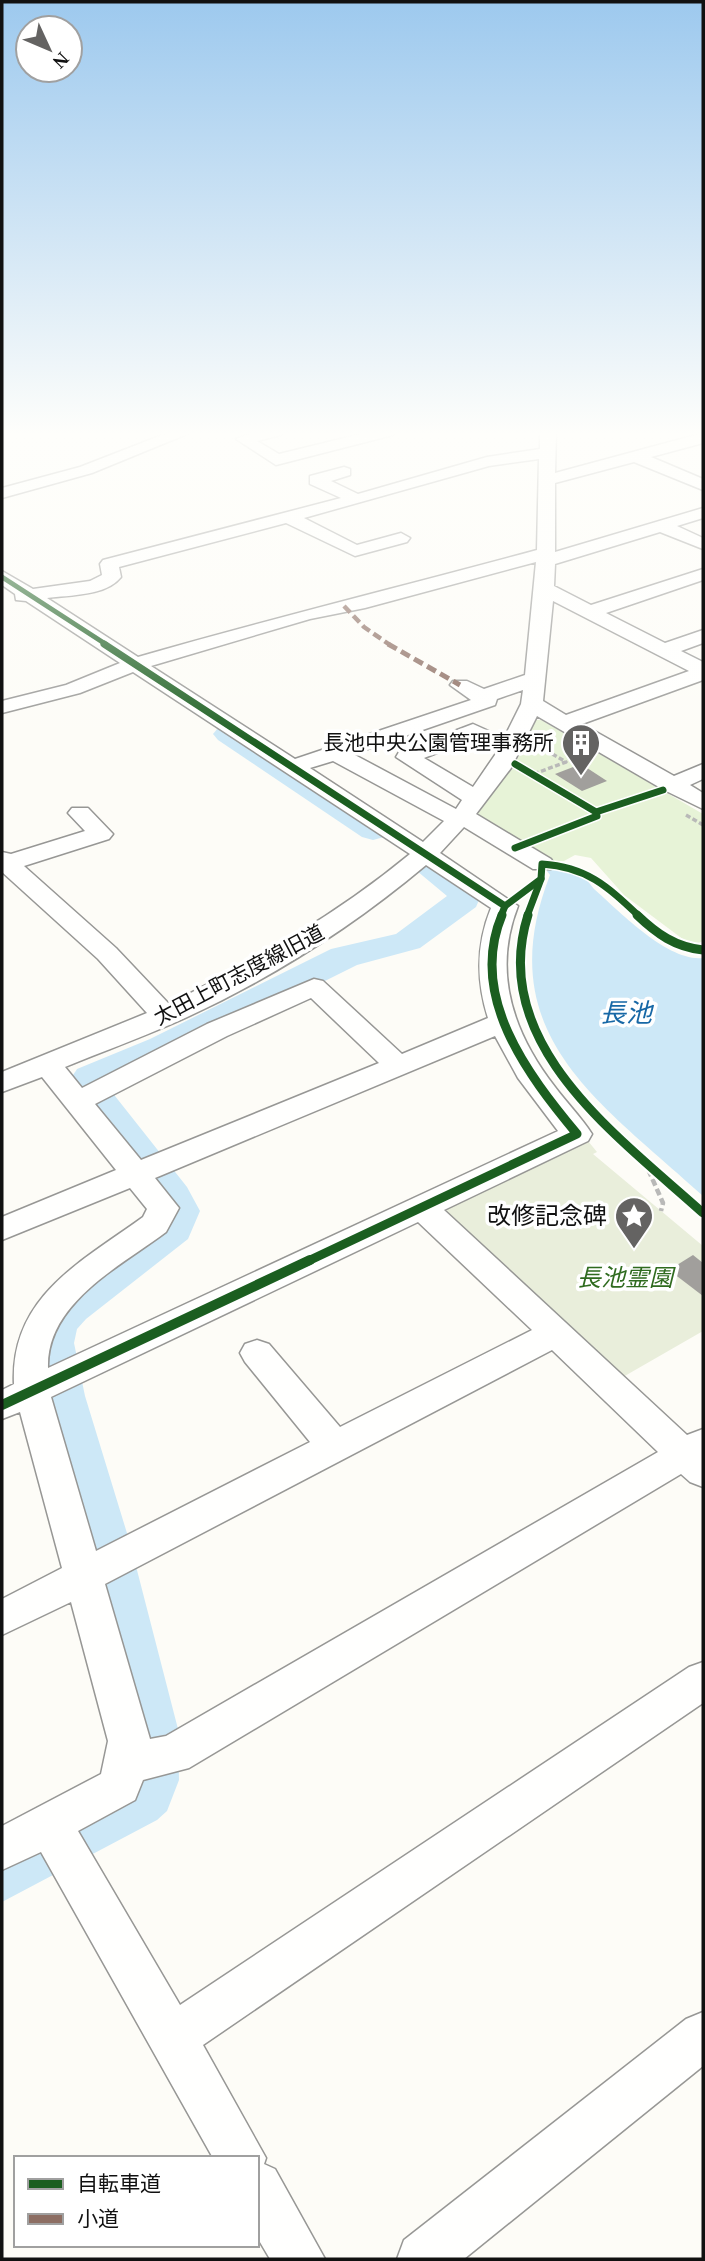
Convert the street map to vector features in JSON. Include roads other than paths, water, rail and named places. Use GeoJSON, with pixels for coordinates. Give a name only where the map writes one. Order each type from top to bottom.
{"type":"FeatureCollection","features":[{"type":"Feature","properties":{"kind":"street"},"geometry":{"type":"LineString","coordinates":[[11,592],[95,586],[112,577],[109,564],[210,538]]}},
{"type":"Feature","properties":{"kind":"street"},"geometry":{"type":"LineString","coordinates":[[328,538],[355,551],[401,538]]}},
{"type":"Feature","properties":{"kind":"street","name":"太田上町志度線旧道"},"geometry":{"type":"LineString","coordinates":[[2,1083],[165,1017],[276,960],[336,923],[425,854],[466,811],[512,756],[532,704],[545,589],[546,538]]}},
{"type":"Feature","properties":{"kind":"street"},"geometry":{"type":"LineString","coordinates":[[2,707],[73,689],[130,666],[307,614],[358,604],[618,538]]}},
{"type":"Feature","properties":{"kind":"street"},"geometry":{"type":"LineString","coordinates":[[589,612],[703,574]]}},
{"type":"Feature","properties":{"kind":"street"},"geometry":{"type":"LineString","coordinates":[[545,589],[703,672]]}},
{"type":"Feature","properties":{"kind":"street"},"geometry":{"type":"LineString","coordinates":[[11,592],[292,767],[515,913],[492,946],[495,991],[521,1063],[577,1134],[38,1388]]}},
{"type":"Feature","properties":{"kind":"street"},"geometry":{"type":"LineString","coordinates":[[663,650],[703,636]]}},
{"type":"Feature","properties":{"kind":"street"},"geometry":{"type":"LineString","coordinates":[[564,723],[703,672]]}},
{"type":"Feature","properties":{"kind":"street"},"geometry":{"type":"LineString","coordinates":[[482,697],[537,678]]}},
{"type":"Feature","properties":{"kind":"street"},"geometry":{"type":"LineString","coordinates":[[292,767],[488,701],[460,685]]}},
{"type":"Feature","properties":{"kind":"street"},"geometry":{"type":"LineString","coordinates":[[532,704],[668,788],[703,802]]}},
{"type":"Feature","properties":{"kind":"street"},"geometry":{"type":"LineString","coordinates":[[512,756],[467,728],[401,759],[541,871]]}},
{"type":"Feature","properties":{"kind":"street"},"geometry":{"type":"LineString","coordinates":[[335,753],[466,811]]}},
{"type":"Feature","properties":{"kind":"street"},"geometry":{"type":"LineString","coordinates":[[668,788],[703,771]]}},
{"type":"Feature","properties":{"kind":"street"},"geometry":{"type":"LineString","coordinates":[[3,862],[101,834],[80,813]]}},
{"type":"Feature","properties":{"kind":"street"},"geometry":{"type":"LineString","coordinates":[[3,862],[52,907],[86,932],[141,987],[165,1017]]}},
{"type":"Feature","properties":{"kind":"street"},"geometry":{"type":"LineString","coordinates":[[88,1097],[217,1030],[314,987],[396,1064]]}},
{"type":"Feature","properties":{"kind":"street"},"geometry":{"type":"LineString","coordinates":[[2,1229],[396,1064],[504,1022]]}},
{"type":"Feature","properties":{"kind":"street"},"geometry":{"type":"LineString","coordinates":[[48,1065],[88,1097],[146,1169],[163,1208],[162,1216],[58,1299],[44,1316],[31,1350],[38,1388],[101,1567],[129,1741],[146,1760]]}},
{"type":"Feature","properties":{"kind":"street"},"geometry":{"type":"LineString","coordinates":[[2,1850],[57,1837],[120,1786],[146,1760],[697,1457],[554,1334],[422,1207]]}},
{"type":"Feature","properties":{"kind":"street"},"geometry":{"type":"LineString","coordinates":[[2,1618],[554,1334]]}},
{"type":"Feature","properties":{"kind":"street"},"geometry":{"type":"LineString","coordinates":[[257,1353],[336,1448]]}},
{"type":"Feature","properties":{"kind":"street"},"geometry":{"type":"LineString","coordinates":[[172,2038],[703,1680]]}},
{"type":"Feature","properties":{"kind":"street"},"geometry":{"type":"LineString","coordinates":[[57,1837],[240,2156]]}},
{"type":"Feature","properties":{"kind":"street"},"geometry":{"type":"LineString","coordinates":[[423,2259],[703,2036]]}},
{"type":"Feature","properties":{"kind":"street"},"geometry":{"type":"LineString","coordinates":[[259,2190],[299,2259]]}},
{"type":"Feature","properties":{"kind":"water","name":"長池"},"geometry":{"type":"Polygon","coordinates":[[[553,868],[581,874],[617,910],[660,944],[689,957],[703,958],[703,1196],[593,1095],[564,1060],[544,1021],[533,979],[535,931],[550,875],[547,871],[553,868]]]}},
{"type":"Feature","properties":{"kind":"waterway"},"geometry":{"type":"LineString","coordinates":[[228,734],[373,830]]}},
{"type":"Feature","properties":{"kind":"waterway"},"geometry":{"type":"LineString","coordinates":[[2,1872],[136,1800],[146,1791],[150,1780],[150,1729],[104,1543],[61,1396],[51,1343],[56,1323],[70,1307],[173,1228],[179,1211],[172,1197],[97,1100],[90,1083],[91,1078],[163,1047],[344,957],[408,941],[464,900],[465,893],[428,866]]}},
{"type":"Feature","properties":{"kind":"place","name":"長池中央公園管理事務所"},"geometry":{"type":"Point","coordinates":[581,777]}},
{"type":"Feature","properties":{"kind":"place","name":"改修記念碑"},"geometry":{"type":"Point","coordinates":[634,1250]}},
{"type":"Feature","properties":{"kind":"park label","name":"長池霊園"},"geometry":{"type":"Point","coordinates":[625,1278]}}]}
